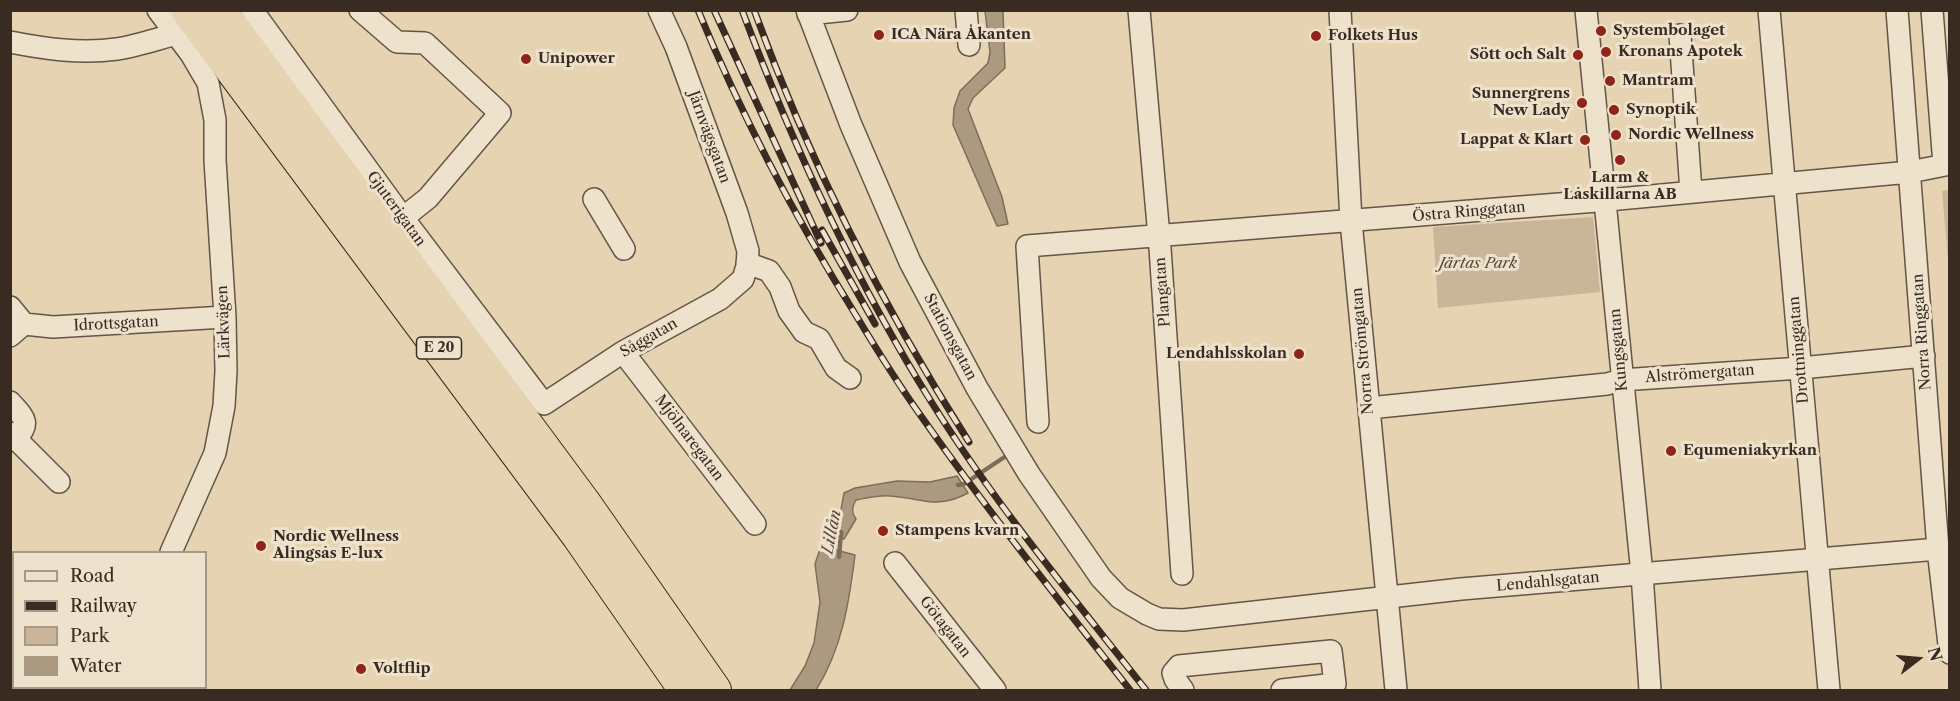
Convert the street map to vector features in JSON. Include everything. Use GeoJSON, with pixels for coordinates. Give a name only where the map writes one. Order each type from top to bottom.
{"type":"FeatureCollection","features":[{"type":"Feature","properties":{"kind":"highway","name":"E 20"},"geometry":{"type":"LineString","coordinates":[[220,10],[584,502],[715,690]]}},
{"type":"Feature","properties":{"kind":"highway","name":"E 20"},"geometry":{"type":"LineString","coordinates":[[182,22],[578,536],[685,690]]}},
{"type":"Feature","properties":{"kind":"street"},"geometry":{"type":"LineString","coordinates":[[158,10],[182,22]]}},
{"type":"Feature","properties":{"kind":"street","name":"Gjuterigatan"},"geometry":{"type":"LineString","coordinates":[[252,10],[403,218],[544,405]]}},
{"type":"Feature","properties":{"kind":"street"},"geometry":{"type":"LineString","coordinates":[[360,10],[397,42],[425,42],[500,113],[428,198],[403,218]]}},
{"type":"Feature","properties":{"kind":"street","name":"Järnvägsgatan"},"geometry":{"type":"LineString","coordinates":[[659,10],[676,47],[737,213],[748,251],[747,264]]}},
{"type":"Feature","properties":{"kind":"street"},"geometry":{"type":"LineString","coordinates":[[808,12],[847,10]]}},
{"type":"Feature","properties":{"kind":"street"},"geometry":{"type":"LineString","coordinates":[[966,10],[969,45]]}},
{"type":"Feature","properties":{"kind":"street","name":"Plangatan"},"geometry":{"type":"LineString","coordinates":[[1139,10],[1159,237],[1182,574]]}},
{"type":"Feature","properties":{"kind":"street","name":"Norra Strömgatan"},"geometry":{"type":"LineString","coordinates":[[1340,10],[1351,221],[1396,690]]}},
{"type":"Feature","properties":{"kind":"street","name":"Kungsgatan"},"geometry":{"type":"LineString","coordinates":[[1586,10],[1642,574],[1650,690]]}},
{"type":"Feature","properties":{"kind":"street","name":"Drottninggatan"},"geometry":{"type":"LineString","coordinates":[[1769,10],[1829,690]]}},
{"type":"Feature","properties":{"kind":"street","name":"Norra Ringgatan"},"geometry":{"type":"LineString","coordinates":[[1897,10],[1938,549],[1950,653]]}},
{"type":"Feature","properties":{"kind":"street"},"geometry":{"type":"LineString","coordinates":[[1932,10],[1947,165]]}},
{"type":"Feature","properties":{"kind":"street","name":"Stationsgatan"},"geometry":{"type":"LineString","coordinates":[[808,12],[851,125],[910,262],[977,388],[1029,474],[1101,578],[1120,598],[1147,615],[1159,619]]}},
{"type":"Feature","properties":{"kind":"street"},"geometry":{"type":"LineString","coordinates":[[10,42],[45,49],[83,52],[117,49],[182,22]]}},
{"type":"Feature","properties":{"kind":"street","name":"Lärkvägen"},"geometry":{"type":"LineString","coordinates":[[171,551],[214,453],[224,406],[226,371],[214,120],[208,83],[191,54],[182,22]]}},
{"type":"Feature","properties":{"kind":"street"},"geometry":{"type":"LineString","coordinates":[[1680,35],[1691,192]]}},
{"type":"Feature","properties":{"kind":"street","name":"Östra Ringgatan"},"geometry":{"type":"LineString","coordinates":[[1038,422],[1027,246],[1605,200],[1910,172],[1947,165]]}},
{"type":"Feature","properties":{"kind":"street"},"geometry":{"type":"LineString","coordinates":[[594,199],[624,249]]}},
{"type":"Feature","properties":{"kind":"street"},"geometry":{"type":"LineString","coordinates":[[747,264],[769,271],[780,287],[789,311],[804,332],[819,339],[836,368],[850,378]]}},
{"type":"Feature","properties":{"kind":"street","name":"Såggatan"},"geometry":{"type":"LineString","coordinates":[[544,405],[623,352],[720,299],[743,279],[747,264]]}},
{"type":"Feature","properties":{"kind":"street"},"geometry":{"type":"LineString","coordinates":[[10,307],[17,330]]}},
{"type":"Feature","properties":{"kind":"street","name":"Idrottsgatan"},"geometry":{"type":"LineString","coordinates":[[17,330],[225,317]]}},
{"type":"Feature","properties":{"kind":"street","name":"Mjölnaregatan"},"geometry":{"type":"LineString","coordinates":[[623,352],[754,524]]}},
{"type":"Feature","properties":{"kind":"street","name":"Alströmergatan"},"geometry":{"type":"LineString","coordinates":[[1369,408],[1607,384],[1621,380],[1801,368],[1923,356]]}},
{"type":"Feature","properties":{"kind":"street"},"geometry":{"type":"LineString","coordinates":[[10,402],[26,424],[25,430],[14,436],[59,482]]}},
{"type":"Feature","properties":{"kind":"street","name":"Lendahlsgatan"},"geometry":{"type":"LineString","coordinates":[[1159,619],[1183,620],[1642,574],[1938,549]]}},
{"type":"Feature","properties":{"kind":"street","name":"Götagatan"},"geometry":{"type":"LineString","coordinates":[[895,564],[995,690]]}},
{"type":"Feature","properties":{"kind":"street"},"geometry":{"type":"LineString","coordinates":[[1183,690],[1175,680],[1173,672],[1179,666],[1332,651],[1335,684],[1282,690]]}},
{"type":"Feature","properties":{"kind":"green space"},"geometry":{"type":"Polygon","coordinates":[[[1950,190],[1949,272],[1942,191],[1950,190]]]}},
{"type":"Feature","properties":{"kind":"green space","name":"Järtas Park"},"geometry":{"type":"Polygon","coordinates":[[[1593,217],[1600,292],[1438,308],[1433,227],[1593,217]]]}},
{"type":"Feature","properties":{"kind":"water"},"geometry":{"type":"Polygon","coordinates":[[[985,11],[1003,11],[1005,68],[973,98],[968,109],[1002,197],[1008,224],[997,226],[953,125],[954,108],[960,91],[988,63],[990,52],[985,11]]]}},
{"type":"Feature","properties":{"kind":"water"},"geometry":{"type":"Polygon","coordinates":[[[957,476],[968,493],[947,501],[929,502],[886,496],[856,500],[853,514],[856,519],[844,539],[836,537],[844,493],[855,488],[897,481],[930,482],[957,476]]]}},
{"type":"Feature","properties":{"kind":"water"},"geometry":{"type":"Polygon","coordinates":[[[821,546],[855,555],[847,608],[832,658],[816,690],[790,690],[805,666],[814,643],[820,602],[815,564],[821,546]]]}},
{"type":"Feature","properties":{"kind":"waterway","name":"Lillån"},"geometry":{"type":"LineString","coordinates":[[958,485],[964,484],[1006,456]]}},
{"type":"Feature","properties":{"kind":"waterway","name":"Lillån"},"geometry":{"type":"LineString","coordinates":[[839,557],[841,532]]}},
{"type":"Feature","properties":{"kind":"railway"},"geometry":{"type":"LineString","coordinates":[[698,10],[771,167],[834,280],[888,367],[972,486],[1130,690]]}},
{"type":"Feature","properties":{"kind":"railway"},"geometry":{"type":"LineString","coordinates":[[714,10],[821,243]]}},
{"type":"Feature","properties":{"kind":"railway"},"geometry":{"type":"LineString","coordinates":[[742,10],[804,162],[851,260],[904,356],[932,403],[982,477],[1035,549],[1146,690]]}},
{"type":"Feature","properties":{"kind":"railway"},"geometry":{"type":"LineString","coordinates":[[754,10],[799,122],[850,232],[907,339],[969,442]]}},
{"type":"Feature","properties":{"kind":"railway"},"geometry":{"type":"LineString","coordinates":[[822,230],[875,324]]}},
{"type":"Feature","properties":{"kind":"place","name":"Systembolaget"},"geometry":{"type":"Point","coordinates":[1601,31]}},
{"type":"Feature","properties":{"kind":"place","name":"ICA Nära Åkanten"},"geometry":{"type":"Point","coordinates":[879,35]}},
{"type":"Feature","properties":{"kind":"place","name":"Folkets Hus"},"geometry":{"type":"Point","coordinates":[1316,36]}},
{"type":"Feature","properties":{"kind":"place","name":"Kronans Apotek"},"geometry":{"type":"Point","coordinates":[1606,52]}},
{"type":"Feature","properties":{"kind":"place","name":"Sött och Salt"},"geometry":{"type":"Point","coordinates":[1578,55]}},
{"type":"Feature","properties":{"kind":"place","name":"Unipower"},"geometry":{"type":"Point","coordinates":[526,59]}},
{"type":"Feature","properties":{"kind":"place","name":"Mantram"},"geometry":{"type":"Point","coordinates":[1610,81]}},
{"type":"Feature","properties":{"kind":"place","name":"Sunnergrens New Lady"},"geometry":{"type":"Point","coordinates":[1582,103]}},
{"type":"Feature","properties":{"kind":"place","name":"Synoptik"},"geometry":{"type":"Point","coordinates":[1614,110]}},
{"type":"Feature","properties":{"kind":"place","name":"Nordic Wellness"},"geometry":{"type":"Point","coordinates":[1616,135]}},
{"type":"Feature","properties":{"kind":"place","name":"Lappat & Klart"},"geometry":{"type":"Point","coordinates":[1585,140]}},
{"type":"Feature","properties":{"kind":"place","name":"Larm & Låskillarna AB"},"geometry":{"type":"Point","coordinates":[1620,160]}},
{"type":"Feature","properties":{"kind":"place","name":"Lendahlsskolan"},"geometry":{"type":"Point","coordinates":[1299,354]}},
{"type":"Feature","properties":{"kind":"place","name":"Equmeniakyrkan"},"geometry":{"type":"Point","coordinates":[1671,451]}},
{"type":"Feature","properties":{"kind":"place","name":"Stampens kvarn"},"geometry":{"type":"Point","coordinates":[883,531]}},
{"type":"Feature","properties":{"kind":"place","name":"Nordic Wellness Alingsås E-lux"},"geometry":{"type":"Point","coordinates":[261,546]}},
{"type":"Feature","properties":{"kind":"place","name":"Voltflip"},"geometry":{"type":"Point","coordinates":[361,669]}}]}
